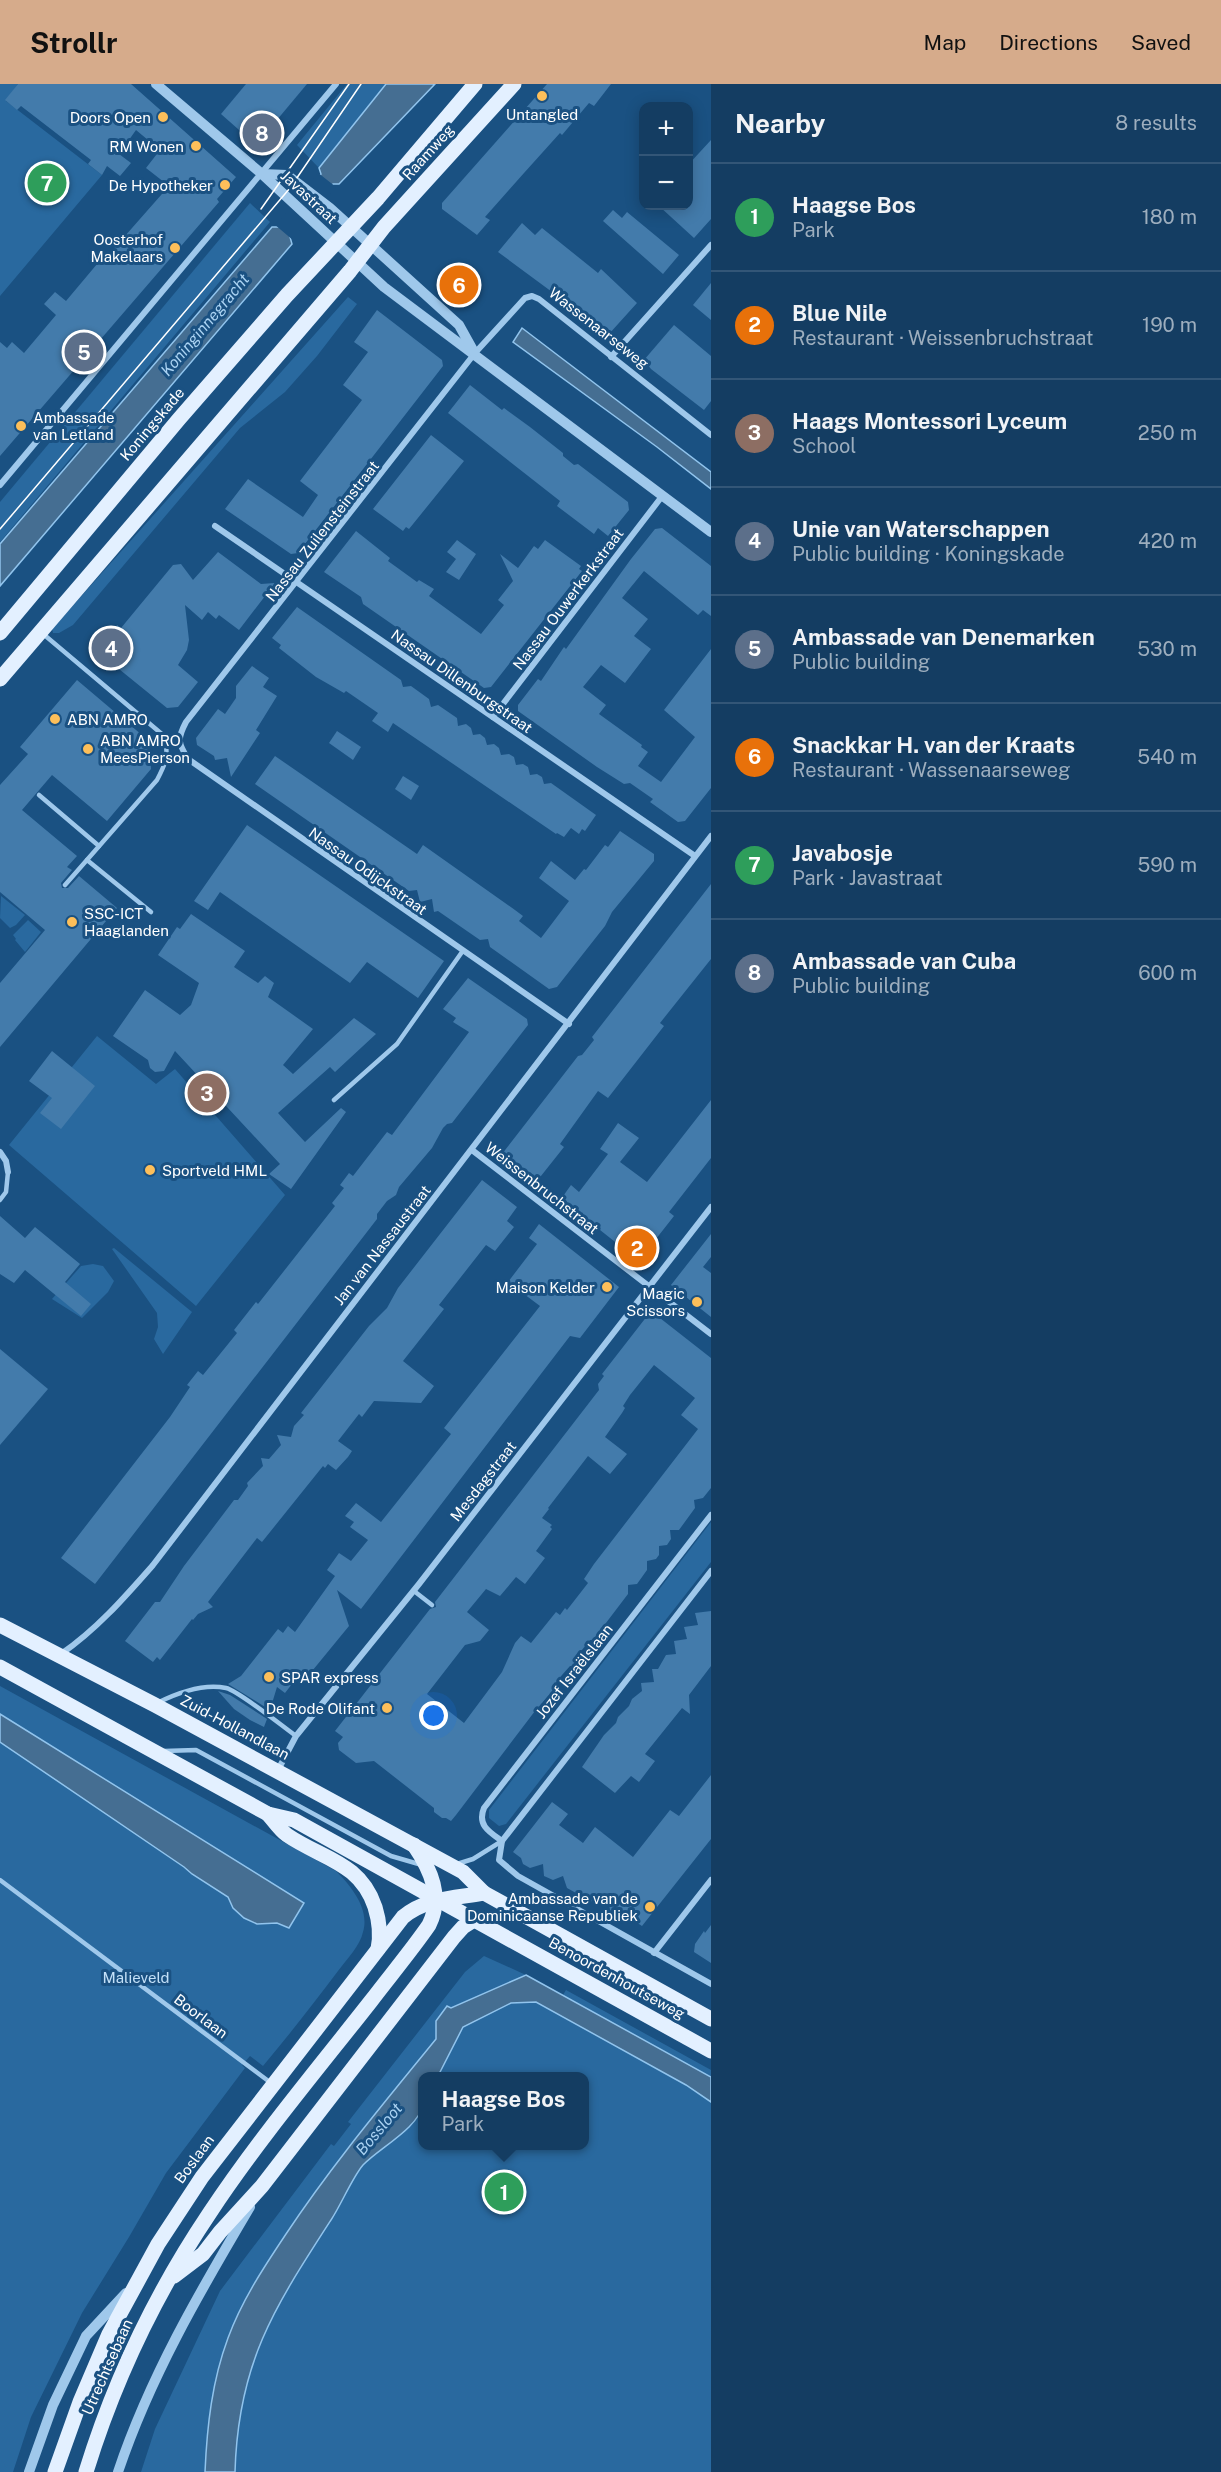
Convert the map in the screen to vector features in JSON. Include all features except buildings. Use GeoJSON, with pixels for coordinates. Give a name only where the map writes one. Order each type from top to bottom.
{"type":"FeatureCollection","features":[{"type":"Feature","properties":{"kind":"main road","name":"Raamweg"},"geometry":{"type":"LineString","coordinates":[[336,243],[476,84]]}},
{"type":"Feature","properties":{"kind":"main road","name":"Raamweg"},"geometry":{"type":"LineString","coordinates":[[357,263],[371,244],[514,84]]}},
{"type":"Feature","properties":{"kind":"main road","name":"Koningskade"},"geometry":{"type":"LineString","coordinates":[[0,633],[179,419],[287,295],[336,243]]}},
{"type":"Feature","properties":{"kind":"main road"},"geometry":{"type":"LineString","coordinates":[[0,679],[357,263]]}},
{"type":"Feature","properties":{"kind":"main road","name":"Zuid-Hollandlaan"},"geometry":{"type":"LineString","coordinates":[[0,1625],[155,1705],[414,1845],[437,1866],[463,1872],[484,1893]]}},
{"type":"Feature","properties":{"kind":"main road"},"geometry":{"type":"LineString","coordinates":[[0,1666],[268,1814],[294,1820],[474,1920],[454,1937],[262,2186],[203,2254],[169,2280]]}},
{"type":"Feature","properties":{"kind":"main road"},"geometry":{"type":"LineString","coordinates":[[268,1814],[286,1834],[351,1871],[363,1881],[377,1914],[378,1949]]}},
{"type":"Feature","properties":{"kind":"main road"},"geometry":{"type":"LineString","coordinates":[[169,2280],[209,2214],[236,2176],[423,1933],[434,1914],[437,1900],[434,1884],[437,1866],[414,1845]]}},
{"type":"Feature","properties":{"kind":"main road","name":"Boslaan"},"geometry":{"type":"LineString","coordinates":[[135,2284],[202,2177],[408,1912],[437,1900],[484,1893]]}},
{"type":"Feature","properties":{"kind":"main road","name":"Benoordenhoutseweg"},"geometry":{"type":"LineString","coordinates":[[484,1893],[711,2019]]}},
{"type":"Feature","properties":{"kind":"main road","name":"Benoordenhoutseweg"},"geometry":{"type":"LineString","coordinates":[[474,1920],[711,2051]]}},
{"type":"Feature","properties":{"kind":"main road","name":"Utrechtsebaan"},"geometry":{"type":"LineString","coordinates":[[86,2472],[111,2401],[169,2280]]}},
{"type":"Feature","properties":{"kind":"main road","name":"Utrechtsebaan"},"geometry":{"type":"LineString","coordinates":[[55,2472],[80,2402],[135,2284]]}},
{"type":"Feature","properties":{"kind":"street","name":"Javastraat"},"geometry":{"type":"LineString","coordinates":[[156,84],[262,174],[357,263]]}},
{"type":"Feature","properties":{"kind":"street"},"geometry":{"type":"LineString","coordinates":[[0,485],[336,84]]}},
{"type":"Feature","properties":{"kind":"street","name":"Javastraat"},"geometry":{"type":"LineString","coordinates":[[262,174],[286,175],[324,203],[371,244]]}},
{"type":"Feature","properties":{"kind":"street"},"geometry":{"type":"LineString","coordinates":[[371,244],[459,325],[475,353]]}},
{"type":"Feature","properties":{"kind":"street"},"geometry":{"type":"LineString","coordinates":[[611,357],[711,245]]}},
{"type":"Feature","properties":{"kind":"street"},"geometry":{"type":"LineString","coordinates":[[357,263],[454,341],[475,353],[711,532]]}},
{"type":"Feature","properties":{"kind":"street","name":"Wassenaarseweg"},"geometry":{"type":"LineString","coordinates":[[475,353],[525,298],[532,296],[711,435]]}},
{"type":"Feature","properties":{"kind":"street","name":"Nassau Zuilensteinstraat"},"geometry":{"type":"LineString","coordinates":[[180,746],[179,734],[186,722],[475,353]]}},
{"type":"Feature","properties":{"kind":"street","name":"Nassau Ouwerkerkstraat"},"geometry":{"type":"LineString","coordinates":[[493,717],[663,495]]}},
{"type":"Feature","properties":{"kind":"street","name":"Nassau Dillenburgstraat"},"geometry":{"type":"LineString","coordinates":[[215,526],[696,856]]}},
{"type":"Feature","properties":{"kind":"street","name":"Nassau Odijckstraat"},"geometry":{"type":"LineString","coordinates":[[180,746],[189,759],[568,1024]]}},
{"type":"Feature","properties":{"kind":"street","name":"Jan van Nassaustraat"},"geometry":{"type":"LineString","coordinates":[[58,1656],[84,1638],[107,1617],[153,1565],[711,836]]}},
{"type":"Feature","properties":{"kind":"street","name":"Weissenbruchstraat"},"geometry":{"type":"LineString","coordinates":[[472,1150],[711,1334]]}},
{"type":"Feature","properties":{"kind":"street"},"geometry":{"type":"LineString","coordinates":[[0,1152],[6,1161],[8,1172]]}},
{"type":"Feature","properties":{"kind":"street","name":"Mesdagstraat"},"geometry":{"type":"LineString","coordinates":[[278,1771],[296,1736],[414,1591],[711,1208]]}},
{"type":"Feature","properties":{"kind":"street","name":"Jozef Israëlslaan"},"geometry":{"type":"LineString","coordinates":[[502,1841],[482,1824],[480,1816],[484,1808],[711,1515]]}},
{"type":"Feature","properties":{"kind":"street"},"geometry":{"type":"LineString","coordinates":[[711,1571],[502,1841],[499,1860],[518,1876],[711,1984]]}},
{"type":"Feature","properties":{"kind":"street"},"geometry":{"type":"LineString","coordinates":[[654,1953],[711,1880]]}},
{"type":"Feature","properties":{"kind":"street"},"geometry":{"type":"LineString","coordinates":[[118,2472],[147,2397],[176,2334],[262,2186]]}},
{"type":"Feature","properties":{"kind":"street","name":"Boslaan"},"geometry":{"type":"LineString","coordinates":[[29,2472],[51,2411],[86,2336],[135,2284]]}},
{"type":"Feature","properties":{"kind":"lane"},"geometry":{"type":"LineString","coordinates":[[40,632],[163,735],[168,749],[167,759],[157,780],[65,885]]}},
{"type":"Feature","properties":{"kind":"lane"},"geometry":{"type":"LineString","coordinates":[[168,749],[180,746]]}},
{"type":"Feature","properties":{"kind":"lane"},"geometry":{"type":"LineString","coordinates":[[39,795],[99,846]]}},
{"type":"Feature","properties":{"kind":"lane"},"geometry":{"type":"LineString","coordinates":[[87,860],[151,912]]}},
{"type":"Feature","properties":{"kind":"lane"},"geometry":{"type":"LineString","coordinates":[[334,1100],[397,1044],[462,952]]}},
{"type":"Feature","properties":{"kind":"lane"},"geometry":{"type":"LineString","coordinates":[[0,1200],[6,1192],[8,1172]]}},
{"type":"Feature","properties":{"kind":"lane"},"geometry":{"type":"LineString","coordinates":[[414,1591],[432,1605]]}},
{"type":"Feature","properties":{"kind":"lane"},"geometry":{"type":"LineString","coordinates":[[155,1705],[176,1693],[211,1687],[227,1688],[296,1736]]}},
{"type":"Feature","properties":{"kind":"lane","name":"Zuid-Hollandlaan"},"geometry":{"type":"LineString","coordinates":[[154,1751],[196,1750],[391,1857],[437,1866]]}},
{"type":"Feature","properties":{"kind":"lane"},"geometry":{"type":"LineString","coordinates":[[437,1866],[468,1861],[502,1841]]}},
{"type":"Feature","properties":{"kind":"lane","name":"Boorlaan"},"geometry":{"type":"LineString","coordinates":[[0,1880],[273,2085]]}},
{"type":"Feature","properties":{"kind":"green space"},"geometry":{"type":"Polygon","coordinates":[[[0,84],[18,84],[6,101],[102,175],[0,296],[0,84]]]}},
{"type":"Feature","properties":{"kind":"green space"},"geometry":{"type":"Polygon","coordinates":[[[347,84],[386,84],[319,168],[297,145],[347,84]]]}},
{"type":"Feature","properties":{"kind":"green space"},"geometry":{"type":"Polygon","coordinates":[[[250,203],[270,222],[0,542],[0,502],[250,203]]]}},
{"type":"Feature","properties":{"kind":"green space"},"geometry":{"type":"Polygon","coordinates":[[[348,297],[357,304],[317,356],[285,392],[240,428],[73,625],[59,633],[53,633],[52,629],[348,297]]]}},
{"type":"Feature","properties":{"kind":"green space"},"geometry":{"type":"Polygon","coordinates":[[[1,896],[25,915],[10,928],[0,918],[1,896]]]}},
{"type":"Feature","properties":{"kind":"green space"},"geometry":{"type":"Polygon","coordinates":[[[28,920],[41,932],[25,952],[13,935],[28,920]]]}},
{"type":"Feature","properties":{"kind":"green space","name":"Sportveld HML"},"geometry":{"type":"Polygon","coordinates":[[[97,1036],[156,1084],[175,1069],[285,1195],[196,1306],[9,1145],[97,1036]]]}},
{"type":"Feature","properties":{"kind":"green space"},"geometry":{"type":"Polygon","coordinates":[[[114,1248],[192,1312],[163,1354],[154,1339],[158,1327],[157,1313],[112,1249],[114,1248]]]}},
{"type":"Feature","properties":{"kind":"green space"},"geometry":{"type":"Polygon","coordinates":[[[93,1264],[103,1266],[114,1281],[108,1292],[82,1318],[52,1299],[81,1266],[93,1264]]]}},
{"type":"Feature","properties":{"kind":"green space"},"geometry":{"type":"Polygon","coordinates":[[[711,1522],[711,1562],[506,1824],[499,1826],[489,1818],[489,1810],[711,1522]]]}},
{"type":"Feature","properties":{"kind":"green space","name":"Malieveld"},"geometry":{"type":"Polygon","coordinates":[[[0,1686],[336,1871],[358,1898],[364,1915],[361,1937],[356,1947],[292,2031],[263,2066],[250,2056],[242,2065],[245,2068],[166,2173],[82,2313],[31,2417],[13,2472],[0,2472],[0,1728],[295,1917],[304,1903],[0,1714],[0,1686]]]}},
{"type":"Feature","properties":{"kind":"green space"},"geometry":{"type":"Polygon","coordinates":[[[484,1956],[526,1975],[521,1977],[711,2092],[711,2472],[141,2472],[155,2429],[220,2291],[331,2144],[334,2146],[351,2124],[348,2122],[465,1972],[484,1956]]]}},
{"type":"Feature","properties":{"kind":"green space"},"geometry":{"type":"Polygon","coordinates":[[[566,1990],[711,2070],[711,2077],[563,1995],[566,1990]]]}},
{"type":"Feature","properties":{"kind":"water","name":"Koninginnegracht"},"geometry":{"type":"Polygon","coordinates":[[[386,84],[435,84],[339,184],[333,184],[290,237],[292,244],[0,586],[0,544],[272,227],[278,227],[321,174],[319,168],[386,84]]]}},
{"type":"Feature","properties":{"kind":"water"},"geometry":{"type":"Polygon","coordinates":[[[522,328],[711,472],[711,489],[513,342],[522,328]]]}},
{"type":"Feature","properties":{"kind":"water"},"geometry":{"type":"Polygon","coordinates":[[[0,1714],[304,1903],[289,1928],[277,1923],[257,1924],[244,1918],[233,1908],[228,1897],[0,1742],[0,1714]]]}},
{"type":"Feature","properties":{"kind":"water","name":"Bossloot"},"geometry":{"type":"Polygon","coordinates":[[[526,1975],[711,2077],[711,2102],[686,2085],[536,2002],[511,2003],[463,2027],[440,2072],[418,2072],[418,2116],[398,2137],[370,2158],[359,2170],[276,2310],[263,2338],[243,2399],[235,2472],[205,2472],[211,2404],[218,2371],[222,2354],[240,2310],[254,2284],[303,2209],[436,2039],[436,2021],[447,2006],[451,2008],[526,1975]]]}},
{"type":"Feature","properties":{"kind":"pier"},"geometry":{"type":"Polygon","coordinates":[[[317,172],[336,187],[294,237],[294,241],[274,224],[277,224],[317,172]]]}},
{"type":"Feature","properties":{"kind":"tram line"},"geometry":{"type":"LineString","coordinates":[[261,209],[349,84]]}},
{"type":"Feature","properties":{"kind":"tram line"},"geometry":{"type":"LineString","coordinates":[[0,529],[290,188],[361,84]]}},
{"type":"Feature","properties":{"kind":"place","name":"Untangled"},"geometry":{"type":"Point","coordinates":[542,96]}},
{"type":"Feature","properties":{"kind":"place","name":"Doors Open"},"geometry":{"type":"Point","coordinates":[163,117]}},
{"type":"Feature","properties":{"kind":"place","name":"Ambassade van Cuba"},"geometry":{"type":"Point","coordinates":[262,133]}},
{"type":"Feature","properties":{"kind":"place","name":"RM Wonen"},"geometry":{"type":"Point","coordinates":[196,146]}},
{"type":"Feature","properties":{"kind":"place","name":"Javabosje"},"geometry":{"type":"Point","coordinates":[47,183]}},
{"type":"Feature","properties":{"kind":"place","name":"De Hypotheker"},"geometry":{"type":"Point","coordinates":[225,185]}},
{"type":"Feature","properties":{"kind":"place","name":"Oosterhof Makelaars"},"geometry":{"type":"Point","coordinates":[175,248]}},
{"type":"Feature","properties":{"kind":"place","name":"Snackkar H. van der Kraats"},"geometry":{"type":"Point","coordinates":[459,285]}},
{"type":"Feature","properties":{"kind":"place","name":"Ambassade van Denemarken"},"geometry":{"type":"Point","coordinates":[84,352]}},
{"type":"Feature","properties":{"kind":"place","name":"Ambassade van Letland"},"geometry":{"type":"Point","coordinates":[21,426]}},
{"type":"Feature","properties":{"kind":"place","name":"Unie van Waterschappen"},"geometry":{"type":"Point","coordinates":[111,648]}},
{"type":"Feature","properties":{"kind":"place","name":"ABN AMRO"},"geometry":{"type":"Point","coordinates":[55,719]}},
{"type":"Feature","properties":{"kind":"place","name":"ABN AMRO MeesPierson"},"geometry":{"type":"Point","coordinates":[88,749]}},
{"type":"Feature","properties":{"kind":"place","name":"SSC-ICT Haaglanden"},"geometry":{"type":"Point","coordinates":[72,922]}},
{"type":"Feature","properties":{"kind":"place","name":"Haags Montessori Lyceum"},"geometry":{"type":"Point","coordinates":[207,1093]}},
{"type":"Feature","properties":{"kind":"place","name":"Sportveld HML"},"geometry":{"type":"Point","coordinates":[150,1170]}},
{"type":"Feature","properties":{"kind":"place","name":"Blue Nile"},"geometry":{"type":"Point","coordinates":[637,1248]}},
{"type":"Feature","properties":{"kind":"place","name":"Maison Kelder"},"geometry":{"type":"Point","coordinates":[607,1287]}},
{"type":"Feature","properties":{"kind":"place","name":"Magic Scissors"},"geometry":{"type":"Point","coordinates":[697,1302]}},
{"type":"Feature","properties":{"kind":"place","name":"SPAR express"},"geometry":{"type":"Point","coordinates":[269,1677]}},
{"type":"Feature","properties":{"kind":"place","name":"De Rode Olifant"},"geometry":{"type":"Point","coordinates":[387,1708]}},
{"type":"Feature","properties":{"kind":"place","name":"Ambassade van de Dominicaanse Republiek"},"geometry":{"type":"Point","coordinates":[650,1907]}},
{"type":"Feature","properties":{"kind":"place","name":"Haagse Bos"},"geometry":{"type":"Point","coordinates":[504,2192]}}]}
